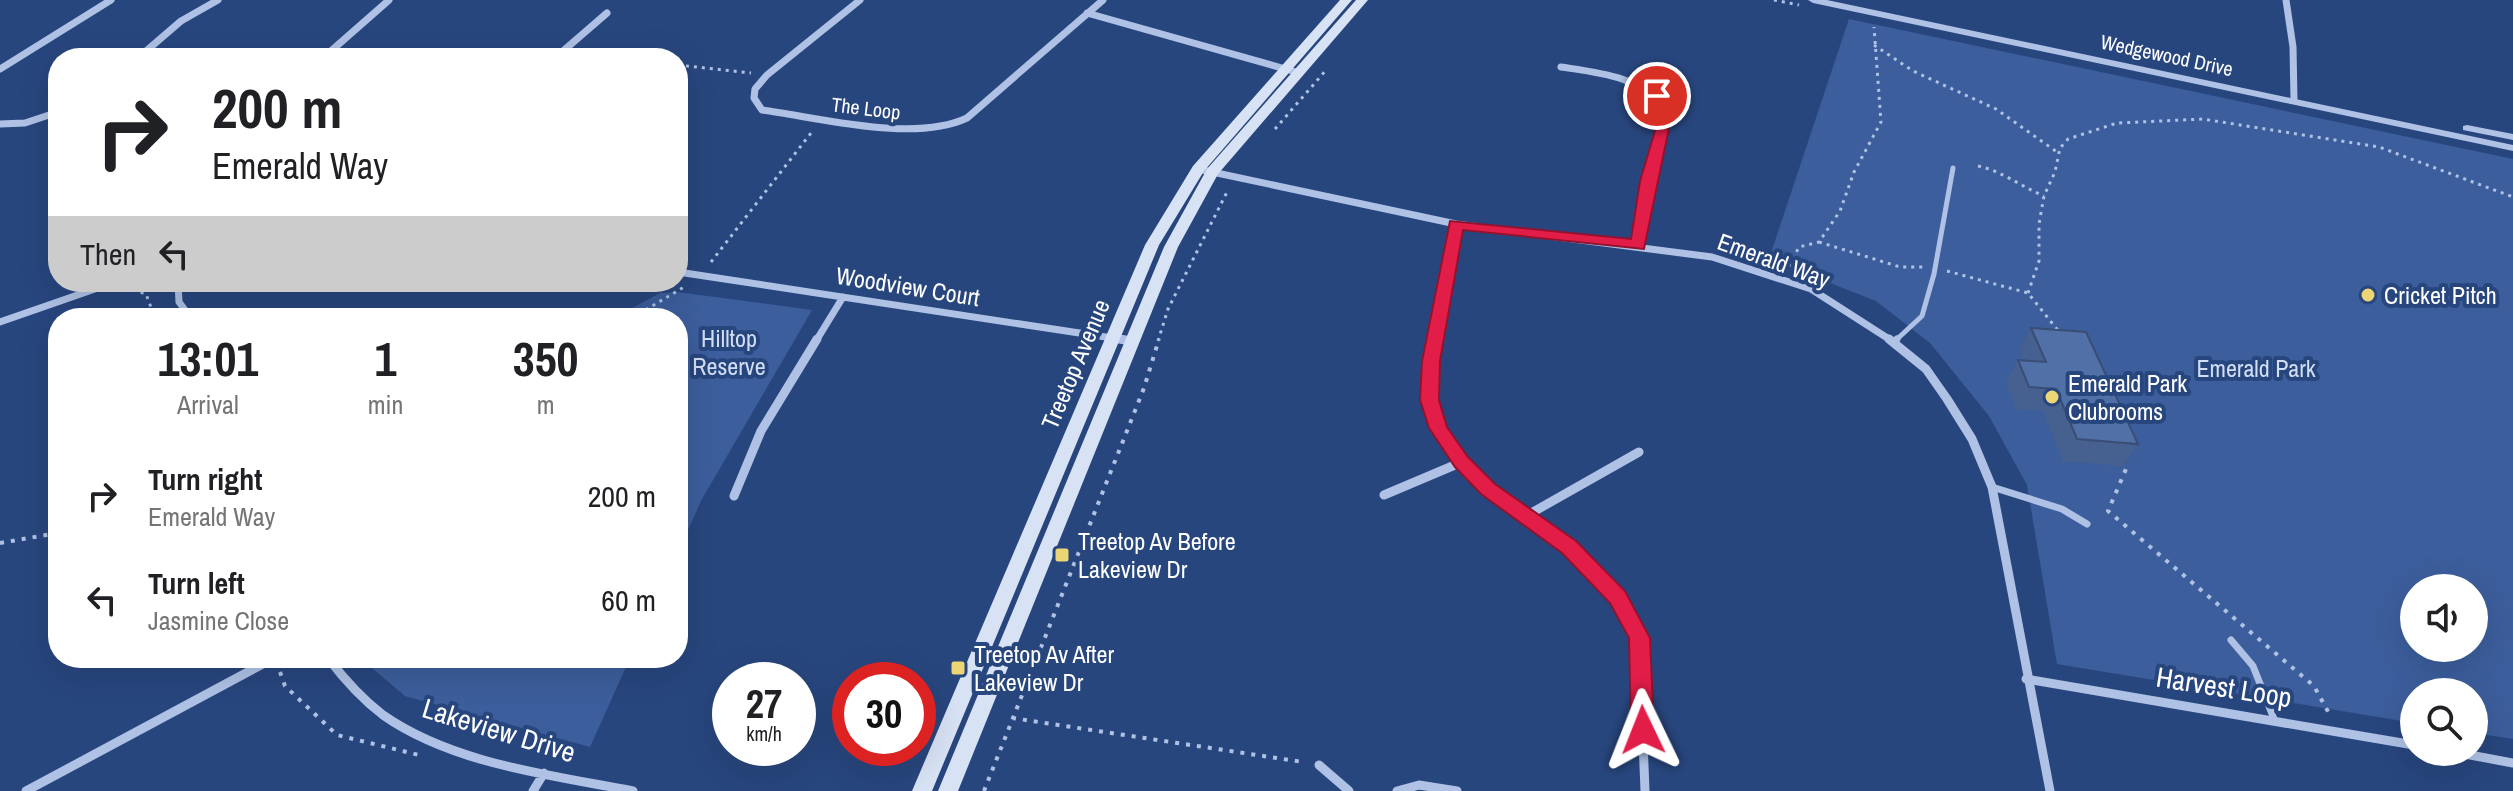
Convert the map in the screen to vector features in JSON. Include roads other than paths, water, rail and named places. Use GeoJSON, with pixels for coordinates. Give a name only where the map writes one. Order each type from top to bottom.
{"type":"FeatureCollection","features":[{"type":"Feature","properties":{"kind":"main road","name":"Treetop Avenue"},"geometry":{"type":"LineString","coordinates":[[922,791],[1152,245],[1205,170],[1346,0]]}},
{"type":"Feature","properties":{"kind":"main road","name":"Treetop Avenue"},"geometry":{"type":"LineString","coordinates":[[1289,70],[1362,0]]}},
{"type":"Feature","properties":{"kind":"main road","name":"Treetop Avenue"},"geometry":{"type":"LineString","coordinates":[[948,791],[1205,170]]}},
{"type":"Feature","properties":{"kind":"street"},"geometry":{"type":"LineString","coordinates":[[0,69],[111,0]]}},
{"type":"Feature","properties":{"kind":"street"},"geometry":{"type":"LineString","coordinates":[[150,48],[181,21],[218,0]]}},
{"type":"Feature","properties":{"kind":"street"},"geometry":{"type":"LineString","coordinates":[[334,48],[389,0]]}},
{"type":"Feature","properties":{"kind":"street","name":"The Loop"},"geometry":{"type":"LineString","coordinates":[[860,0],[767,75],[755,89],[754,98],[762,110],[919,131],[948,127],[967,118],[1103,0]]}},
{"type":"Feature","properties":{"kind":"street","name":"Wedgewood Drive"},"geometry":{"type":"LineString","coordinates":[[1813,0],[2513,137]]}},
{"type":"Feature","properties":{"kind":"street","name":"Wedgewood Drive"},"geometry":{"type":"LineString","coordinates":[[1852,0],[2294,95],[2513,148]]}},
{"type":"Feature","properties":{"kind":"street"},"geometry":{"type":"LineString","coordinates":[[2286,0],[2293,47],[2294,95]]}},
{"type":"Feature","properties":{"kind":"street"},"geometry":{"type":"LineString","coordinates":[[567,48],[607,13]]}},
{"type":"Feature","properties":{"kind":"street"},"geometry":{"type":"LineString","coordinates":[[1087,13],[1289,70]]}},
{"type":"Feature","properties":{"kind":"street"},"geometry":{"type":"LineString","coordinates":[[1561,67],[1634,80],[1650,88],[1666,109],[1648,181],[1638,245]]}},
{"type":"Feature","properties":{"kind":"street"},"geometry":{"type":"LineString","coordinates":[[0,124],[25,123],[48,115]]}},
{"type":"Feature","properties":{"kind":"street","name":"Emerald Way"},"geometry":{"type":"LineString","coordinates":[[1205,170],[1235,179],[1456,224],[1638,245],[1712,257],[1811,289],[1894,342],[1926,369],[1947,399],[1972,439],[1992,487],[2026,679],[2050,791]]}},
{"type":"Feature","properties":{"kind":"street"},"geometry":{"type":"LineString","coordinates":[[1456,224],[1431,361],[1429,400],[1438,428],[1462,462],[1488,489],[1569,547],[1618,597],[1639,638],[1645,791]]}},
{"type":"Feature","properties":{"kind":"street","name":"Woodview Court"},"geometry":{"type":"LineString","coordinates":[[688,273],[1132,341]]}},
{"type":"Feature","properties":{"kind":"street"},"geometry":{"type":"LineString","coordinates":[[0,322],[86,292]]}},
{"type":"Feature","properties":{"kind":"street"},"geometry":{"type":"LineString","coordinates":[[734,496],[761,431],[843,297]]}},
{"type":"Feature","properties":{"kind":"street"},"geometry":{"type":"LineString","coordinates":[[1526,516],[1639,452]]}},
{"type":"Feature","properties":{"kind":"street"},"geometry":{"type":"LineString","coordinates":[[1384,495],[1462,462]]}},
{"type":"Feature","properties":{"kind":"street"},"geometry":{"type":"LineString","coordinates":[[26,791],[255,668]]}},
{"type":"Feature","properties":{"kind":"street","name":"Lakeview Drive"},"geometry":{"type":"LineString","coordinates":[[336,668],[347,682],[393,721],[449,745],[544,773],[633,791]]}},
{"type":"Feature","properties":{"kind":"street","name":"Harvest Loop"},"geometry":{"type":"LineString","coordinates":[[2026,679],[2400,742]]}},
{"type":"Feature","properties":{"kind":"street"},"geometry":{"type":"LineString","coordinates":[[2488,758],[2513,763]]}},
{"type":"Feature","properties":{"kind":"street"},"geometry":{"type":"LineString","coordinates":[[1319,765],[1349,791]]}},
{"type":"Feature","properties":{"kind":"street"},"geometry":{"type":"LineString","coordinates":[[533,791],[544,773]]}},
{"type":"Feature","properties":{"kind":"street"},"geometry":{"type":"LineString","coordinates":[[1397,791],[1419,785],[1457,791]]}},
{"type":"Feature","properties":{"kind":"lane"},"geometry":{"type":"LineString","coordinates":[[1894,342],[1922,316],[1935,267],[1953,168]]}},
{"type":"Feature","properties":{"kind":"lane"},"geometry":{"type":"LineString","coordinates":[[1992,487],[2062,509],[2087,524]]}},
{"type":"Feature","properties":{"kind":"lane"},"geometry":{"type":"LineString","coordinates":[[2231,640],[2253,666],[2274,719]]}},
{"type":"Feature","properties":{"kind":"place","name":"Cricket Pitch"},"geometry":{"type":"Point","coordinates":[2368,295]}},
{"type":"Feature","properties":{"kind":"place","name":"Emerald Park Clubrooms"},"geometry":{"type":"Point","coordinates":[2052,397]}},
{"type":"Feature","properties":{"kind":"place","name":"Treetop Av Before Lakeview Dr"},"geometry":{"type":"Point","coordinates":[1062,555]}},
{"type":"Feature","properties":{"kind":"place","name":"Treetop Av After Lakeview Dr"},"geometry":{"type":"Point","coordinates":[958,668]}},
{"type":"Feature","properties":{"kind":"park label","name":"Hilltop Reserve"},"geometry":{"type":"Point","coordinates":[729,352]}},
{"type":"Feature","properties":{"kind":"park label","name":"Emerald Park"},"geometry":{"type":"Point","coordinates":[2256,368]}}]}
